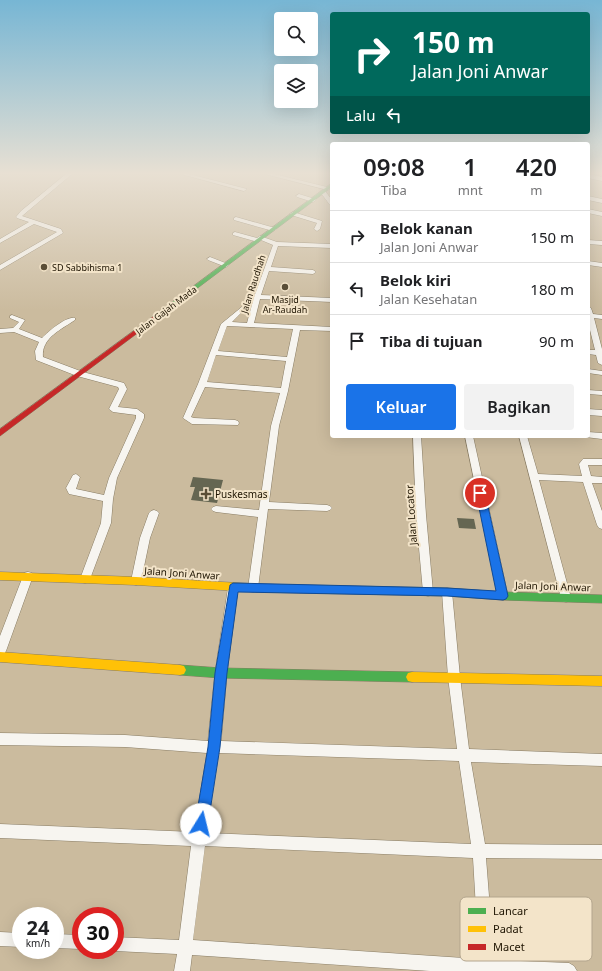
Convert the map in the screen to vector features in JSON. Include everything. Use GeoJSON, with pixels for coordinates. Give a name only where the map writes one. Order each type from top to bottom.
{"type":"FeatureCollection","features":[{"type":"Feature","properties":{"kind":"main road","name":"Jalan Gajah Mada"},"geometry":{"type":"LineString","coordinates":[[0,433],[286,219]]}},
{"type":"Feature","properties":{"kind":"main road","name":"Jalan Joni Anwar"},"geometry":{"type":"LineString","coordinates":[[0,576],[136,581],[233,588],[447,592],[503,596],[602,599]]}},
{"type":"Feature","properties":{"kind":"main road"},"geometry":{"type":"LineString","coordinates":[[0,657],[221,673],[602,681]]}},
{"type":"Feature","properties":{"kind":"street"},"geometry":{"type":"LineString","coordinates":[[0,268],[60,233],[59,230],[25,219]]}},
{"type":"Feature","properties":{"kind":"street"},"geometry":{"type":"LineString","coordinates":[[237,219],[273,229]]}},
{"type":"Feature","properties":{"kind":"street"},"geometry":{"type":"LineString","coordinates":[[311,219],[320,222],[317,229]]}},
{"type":"Feature","properties":{"kind":"street"},"geometry":{"type":"LineString","coordinates":[[0,241],[33,222]]}},
{"type":"Feature","properties":{"kind":"street"},"geometry":{"type":"LineString","coordinates":[[235,234],[276,244],[330,246]]}},
{"type":"Feature","properties":{"kind":"street"},"geometry":{"type":"LineString","coordinates":[[590,242],[602,243]]}},
{"type":"Feature","properties":{"kind":"street","name":"Jalan Raudhah"},"geometry":{"type":"LineString","coordinates":[[250,324],[257,297],[276,244]]}},
{"type":"Feature","properties":{"kind":"street"},"geometry":{"type":"LineString","coordinates":[[210,259],[226,265]]}},
{"type":"Feature","properties":{"kind":"street"},"geometry":{"type":"LineString","coordinates":[[590,263],[602,264]]}},
{"type":"Feature","properties":{"kind":"street"},"geometry":{"type":"LineString","coordinates":[[268,269],[313,272]]}},
{"type":"Feature","properties":{"kind":"street"},"geometry":{"type":"LineString","coordinates":[[257,297],[330,300]]}},
{"type":"Feature","properties":{"kind":"street"},"geometry":{"type":"LineString","coordinates":[[235,423],[189,420],[188,418],[202,384],[222,326],[243,308]]}},
{"type":"Feature","properties":{"kind":"street"},"geometry":{"type":"LineString","coordinates":[[590,316],[602,317]]}},
{"type":"Feature","properties":{"kind":"street"},"geometry":{"type":"LineString","coordinates":[[12,317],[22,320],[15,330]]}},
{"type":"Feature","properties":{"kind":"street"},"geometry":{"type":"LineString","coordinates":[[73,319],[42,341],[39,348],[39,358],[80,374],[121,385],[123,389],[113,409],[137,412],[140,414],[140,418],[113,478],[108,499],[106,523],[85,579]]}},
{"type":"Feature","properties":{"kind":"street"},"geometry":{"type":"LineString","coordinates":[[590,322],[592,334],[600,353],[602,363]]}},
{"type":"Feature","properties":{"kind":"street"},"geometry":{"type":"LineString","coordinates":[[227,323],[330,329]]}},
{"type":"Feature","properties":{"kind":"street"},"geometry":{"type":"LineString","coordinates":[[253,588],[275,426],[297,328]]}},
{"type":"Feature","properties":{"kind":"street"},"geometry":{"type":"LineString","coordinates":[[0,331],[15,330],[42,341]]}},
{"type":"Feature","properties":{"kind":"street"},"geometry":{"type":"LineString","coordinates":[[590,352],[600,353]]}},
{"type":"Feature","properties":{"kind":"street"},"geometry":{"type":"LineString","coordinates":[[213,353],[290,359]]}},
{"type":"Feature","properties":{"kind":"street"},"geometry":{"type":"LineString","coordinates":[[590,371],[602,373]]}},
{"type":"Feature","properties":{"kind":"street"},"geometry":{"type":"LineString","coordinates":[[202,384],[284,391]]}},
{"type":"Feature","properties":{"kind":"street"},"geometry":{"type":"LineString","coordinates":[[590,392],[602,393]]}},
{"type":"Feature","properties":{"kind":"street"},"geometry":{"type":"LineString","coordinates":[[590,412],[602,413]]}},
{"type":"Feature","properties":{"kind":"street"},"geometry":{"type":"LineString","coordinates":[[590,434],[602,436]]}},
{"type":"Feature","properties":{"kind":"street","name":"Jalan Locator"},"geometry":{"type":"LineString","coordinates":[[418,438],[421,515],[428,592]]}},
{"type":"Feature","properties":{"kind":"street"},"geometry":{"type":"LineString","coordinates":[[469,438],[503,596]]}},
{"type":"Feature","properties":{"kind":"street"},"geometry":{"type":"LineString","coordinates":[[524,438],[566,598]]}},
{"type":"Feature","properties":{"kind":"street"},"geometry":{"type":"LineString","coordinates":[[602,462],[586,461],[584,462],[583,466],[602,525]]}},
{"type":"Feature","properties":{"kind":"street"},"geometry":{"type":"LineString","coordinates":[[76,477],[71,488],[72,492],[108,499]]}},
{"type":"Feature","properties":{"kind":"street"},"geometry":{"type":"LineString","coordinates":[[534,477],[602,480]]}},
{"type":"Feature","properties":{"kind":"street"},"geometry":{"type":"LineString","coordinates":[[216,509],[264,510],[327,508]]}},
{"type":"Feature","properties":{"kind":"street"},"geometry":{"type":"LineString","coordinates":[[136,581],[145,538],[154,513]]}},
{"type":"Feature","properties":{"kind":"street"},"geometry":{"type":"LineString","coordinates":[[0,651],[28,576]]}},
{"type":"Feature","properties":{"kind":"street"},"geometry":{"type":"LineString","coordinates":[[182,971],[199,840],[214,747],[221,673],[233,588]]}},
{"type":"Feature","properties":{"kind":"street"},"geometry":{"type":"LineString","coordinates":[[447,592],[454,677],[464,755],[479,850],[482,897]]}},
{"type":"Feature","properties":{"kind":"street"},"geometry":{"type":"LineString","coordinates":[[0,739],[126,741],[214,747],[602,760]]}},
{"type":"Feature","properties":{"kind":"street"},"geometry":{"type":"LineString","coordinates":[[0,831],[479,850],[602,852]]}},
{"type":"Feature","properties":{"kind":"street"},"geometry":{"type":"LineString","coordinates":[[0,939],[12,940]]}},
{"type":"Feature","properties":{"kind":"street"},"geometry":{"type":"LineString","coordinates":[[124,944],[185,946],[487,968],[569,971]]}},
{"type":"Feature","properties":{"kind":"street"},"geometry":{"type":"LineString","coordinates":[[487,961],[487,968]]}},
{"type":"Feature","properties":{"kind":"building","name":"Puskesmas"},"geometry":{"type":"Polygon","coordinates":[[[193,477],[223,480],[217,503],[191,500],[195,487],[190,487],[193,477]]]}},
{"type":"Feature","properties":{"kind":"building"},"geometry":{"type":"Polygon","coordinates":[[[457,518],[474,519],[476,529],[459,528],[457,518]]]}},
{"type":"Feature","properties":{"kind":"traffic: fast"},"geometry":{"type":"LineString","coordinates":[[161,313],[286,219]]}},
{"type":"Feature","properties":{"kind":"traffic: fast"},"geometry":{"type":"LineString","coordinates":[[257,588],[447,592],[503,596],[602,599]]}},
{"type":"Feature","properties":{"kind":"traffic: fast"},"geometry":{"type":"LineString","coordinates":[[180,670],[221,673],[412,677]]}},
{"type":"Feature","properties":{"kind":"traffic: slow"},"geometry":{"type":"LineString","coordinates":[[0,576],[136,581],[257,588]]}},
{"type":"Feature","properties":{"kind":"traffic: slow"},"geometry":{"type":"LineString","coordinates":[[0,657],[180,670]]}},
{"type":"Feature","properties":{"kind":"traffic: slow"},"geometry":{"type":"LineString","coordinates":[[412,677],[602,681]]}},
{"type":"Feature","properties":{"kind":"traffic: jam"},"geometry":{"type":"LineString","coordinates":[[0,433],[161,313]]}},
{"type":"Feature","properties":{"kind":"place","name":"SD Sabbihisma 1"},"geometry":{"type":"Point","coordinates":[44,267]}},
{"type":"Feature","properties":{"kind":"place","name":"Masjid Ar-Raudah"},"geometry":{"type":"Point","coordinates":[285,287]}},
{"type":"Feature","properties":{"kind":"place","name":"Puskesmas"},"geometry":{"type":"Point","coordinates":[206,494]}},
{"type":"Feature","properties":{"kind":"route"},"geometry":{"type":"LineString","coordinates":[[201,824],[214,747],[221,673],[233,588],[447,592],[503,596],[480,493]]}}]}
